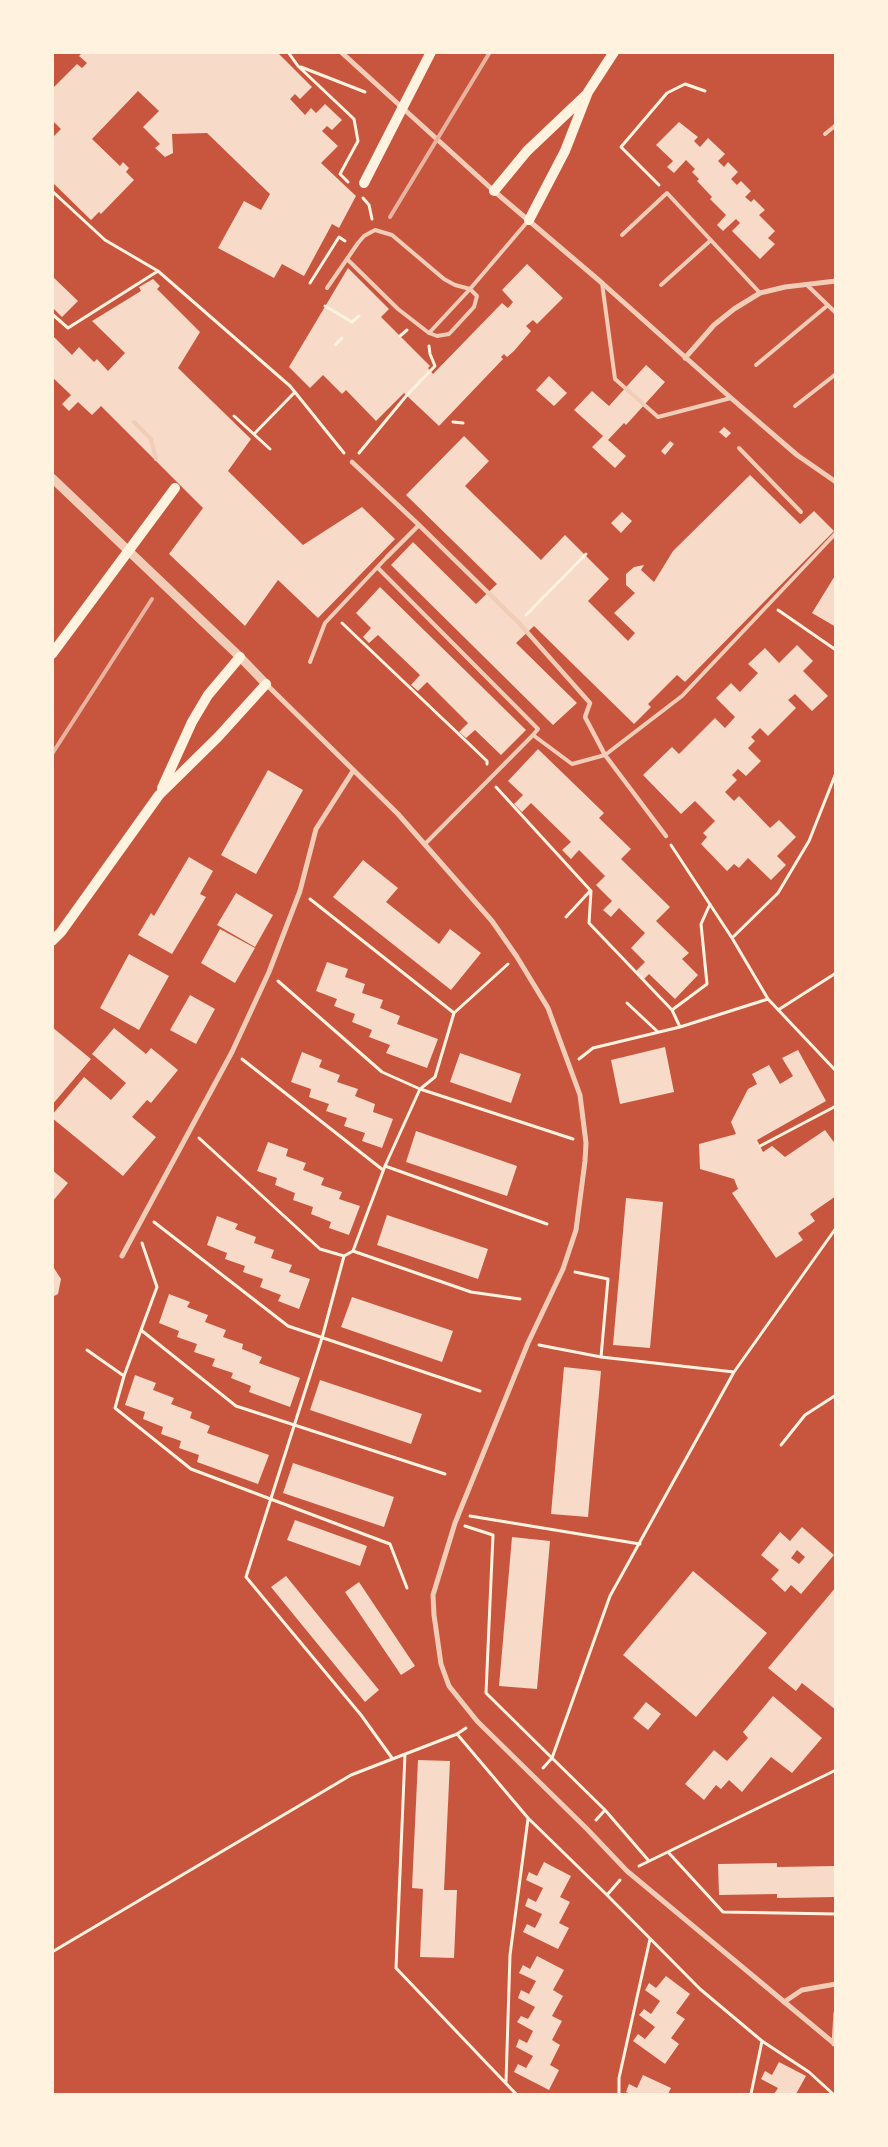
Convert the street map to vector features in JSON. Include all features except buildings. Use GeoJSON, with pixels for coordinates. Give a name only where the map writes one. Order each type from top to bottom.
{"type":"FeatureCollection","features":[{"type":"Feature","properties":{"kind":"main road"},"geometry":{"type":"LineString","coordinates":[[364,183],[431,52]]}},
{"type":"Feature","properties":{"kind":"main road"},"geometry":{"type":"LineString","coordinates":[[529,220],[566,151],[588,92],[614,52]]}},
{"type":"Feature","properties":{"kind":"main road"},"geometry":{"type":"LineString","coordinates":[[494,191],[527,151],[588,92]]}},
{"type":"Feature","properties":{"kind":"main road"},"geometry":{"type":"LineString","coordinates":[[52,654],[175,488]]}},
{"type":"Feature","properties":{"kind":"main road"},"geometry":{"type":"LineString","coordinates":[[159,795],[192,722],[208,695],[240,657]]}},
{"type":"Feature","properties":{"kind":"main road"},"geometry":{"type":"LineString","coordinates":[[52,941],[61,932],[159,795],[218,737],[266,684]]}},
{"type":"Feature","properties":{"kind":"street"},"geometry":{"type":"LineString","coordinates":[[341,52],[468,168],[602,283],[731,398],[798,455],[836,482]]}},
{"type":"Feature","properties":{"kind":"street"},"geometry":{"type":"LineString","coordinates":[[685,358],[714,325],[734,309],[760,293],[785,287],[836,281]]}},
{"type":"Feature","properties":{"kind":"street"},"geometry":{"type":"LineString","coordinates":[[352,462],[519,623],[590,703],[585,717],[605,755],[666,836]]}},
{"type":"Feature","properties":{"kind":"street"},"geometry":{"type":"LineString","coordinates":[[52,478],[240,657],[398,814],[492,921],[548,1008],[571,1065],[580,1096],[586,1143],[576,1230],[563,1269],[528,1343],[455,1523],[433,1595],[441,1664],[449,1686],[477,1721],[627,1871],[835,2045]]}},
{"type":"Feature","properties":{"kind":"street"},"geometry":{"type":"LineString","coordinates":[[387,557],[419,525]]}},
{"type":"Feature","properties":{"kind":"street"},"geometry":{"type":"LineString","coordinates":[[122,1256],[232,1052],[268,972],[300,891],[316,829],[353,771]]}},
{"type":"Feature","properties":{"kind":"street"},"geometry":{"type":"LineString","coordinates":[[784,2002],[802,1990],[836,1984]]}},
{"type":"Feature","properties":{"kind":"street"},"geometry":{"type":"LineString","coordinates":[[835,2045],[836,2014]]}},
{"type":"Feature","properties":{"kind":"lane"},"geometry":{"type":"LineString","coordinates":[[825,134],[836,125]]}},
{"type":"Feature","properties":{"kind":"lane"},"geometry":{"type":"LineString","coordinates":[[622,235],[667,193],[760,293]]}},
{"type":"Feature","properties":{"kind":"lane"},"geometry":{"type":"LineString","coordinates":[[429,333],[529,220]]}},
{"type":"Feature","properties":{"kind":"lane"},"geometry":{"type":"LineString","coordinates":[[327,288],[347,259],[364,236],[375,230],[392,234],[444,279],[455,285],[470,288],[477,296],[474,308],[449,334],[437,336],[429,333],[398,309],[347,259]]}},
{"type":"Feature","properties":{"kind":"lane"},"geometry":{"type":"LineString","coordinates":[[661,285],[711,240]]}},
{"type":"Feature","properties":{"kind":"lane"},"geometry":{"type":"LineString","coordinates":[[602,283],[615,379],[658,417],[731,398]]}},
{"type":"Feature","properties":{"kind":"lane"},"geometry":{"type":"LineString","coordinates":[[807,285],[836,313]]}},
{"type":"Feature","properties":{"kind":"lane"},"geometry":{"type":"LineString","coordinates":[[756,365],[828,305]]}},
{"type":"Feature","properties":{"kind":"lane"},"geometry":{"type":"LineString","coordinates":[[795,406],[836,374]]}},
{"type":"Feature","properties":{"kind":"lane"},"geometry":{"type":"LineString","coordinates":[[134,422],[151,439],[156,459]]}},
{"type":"Feature","properties":{"kind":"lane"},"geometry":{"type":"LineString","coordinates":[[739,448],[801,512]]}},
{"type":"Feature","properties":{"kind":"lane"},"geometry":{"type":"LineString","coordinates":[[534,735],[572,764],[605,755],[682,696],[835,535]]}},
{"type":"Feature","properties":{"kind":"lane"},"geometry":{"type":"LineString","coordinates":[[310,662],[325,623],[387,557]]}},
{"type":"Feature","properties":{"kind":"lane"},"geometry":{"type":"LineString","coordinates":[[378,568],[538,729],[425,844]]}},
{"type":"Feature","properties":{"kind":"path"},"geometry":{"type":"LineString","coordinates":[[288,52],[298,66],[354,119],[358,141],[340,174],[352,186]]}},
{"type":"Feature","properties":{"kind":"path"},"geometry":{"type":"LineString","coordinates":[[298,66],[365,92],[382,91]]}},
{"type":"Feature","properties":{"kind":"path"},"geometry":{"type":"LineString","coordinates":[[667,193],[621,147],[667,93],[685,84],[705,91]]}},
{"type":"Feature","properties":{"kind":"path"},"geometry":{"type":"LineString","coordinates":[[52,191],[105,240],[158,271],[295,392],[352,462],[407,395],[435,366],[430,354]]}},
{"type":"Feature","properties":{"kind":"path"},"geometry":{"type":"LineString","coordinates":[[358,193],[369,205],[375,230]]}},
{"type":"Feature","properties":{"kind":"path"},"geometry":{"type":"LineString","coordinates":[[52,314],[68,328],[158,271]]}},
{"type":"Feature","properties":{"kind":"path"},"geometry":{"type":"LineString","coordinates":[[325,306],[352,322],[360,316]]}},
{"type":"Feature","properties":{"kind":"path"},"geometry":{"type":"LineString","coordinates":[[334,345],[342,338]]}},
{"type":"Feature","properties":{"kind":"path"},"geometry":{"type":"LineString","coordinates":[[254,434],[295,392]]}},
{"type":"Feature","properties":{"kind":"path"},"geometry":{"type":"LineString","coordinates":[[234,416],[270,449]]}},
{"type":"Feature","properties":{"kind":"path"},"geometry":{"type":"LineString","coordinates":[[453,422],[463,423]]}},
{"type":"Feature","properties":{"kind":"path"},"geometry":{"type":"LineString","coordinates":[[519,623],[586,554]]}},
{"type":"Feature","properties":{"kind":"path"},"geometry":{"type":"LineString","coordinates":[[769,604],[836,650]]}},
{"type":"Feature","properties":{"kind":"path"},"geometry":{"type":"LineString","coordinates":[[333,614],[487,761],[488,779],[591,891],[589,923],[672,1010],[680,1027]]}},
{"type":"Feature","properties":{"kind":"path"},"geometry":{"type":"LineString","coordinates":[[732,938],[778,893],[809,841],[836,773]]}},
{"type":"Feature","properties":{"kind":"path"},"geometry":{"type":"LineString","coordinates":[[666,836],[732,938],[768,999],[836,1071]]}},
{"type":"Feature","properties":{"kind":"path"},"geometry":{"type":"LineString","coordinates":[[300,891],[454,1013]]}},
{"type":"Feature","properties":{"kind":"path"},"geometry":{"type":"LineString","coordinates":[[566,917],[591,891]]}},
{"type":"Feature","properties":{"kind":"path"},"geometry":{"type":"LineString","coordinates":[[672,1010],[707,984],[700,924],[710,904]]}},
{"type":"Feature","properties":{"kind":"path"},"geometry":{"type":"LineString","coordinates":[[191,1130],[320,1249],[344,1256],[353,1251],[384,1168],[420,1089],[435,1077],[454,1013],[516,956]]}},
{"type":"Feature","properties":{"kind":"path"},"geometry":{"type":"LineString","coordinates":[[268,972],[382,1072],[420,1089],[586,1143]]}},
{"type":"Feature","properties":{"kind":"path"},"geometry":{"type":"LineString","coordinates":[[778,1010],[836,973]]}},
{"type":"Feature","properties":{"kind":"path"},"geometry":{"type":"LineString","coordinates":[[571,1065],[593,1048],[680,1027],[768,999]]}},
{"type":"Feature","properties":{"kind":"path"},"geometry":{"type":"LineString","coordinates":[[627,1003],[658,1032]]}},
{"type":"Feature","properties":{"kind":"path"},"geometry":{"type":"LineString","coordinates":[[232,1052],[384,1168],[547,1224]]}},
{"type":"Feature","properties":{"kind":"path"},"geometry":{"type":"LineString","coordinates":[[760,1146],[836,1106]]}},
{"type":"Feature","properties":{"kind":"path"},"geometry":{"type":"LineString","coordinates":[[144,1214],[288,1326],[480,1391]]}},
{"type":"Feature","properties":{"kind":"path"},"geometry":{"type":"LineString","coordinates":[[137,1228],[157,1287],[124,1376],[115,1408],[192,1469],[390,1544],[407,1588]]}},
{"type":"Feature","properties":{"kind":"path"},"geometry":{"type":"LineString","coordinates":[[552,1758],[610,1596],[734,1372],[836,1228]]}},
{"type":"Feature","properties":{"kind":"path"},"geometry":{"type":"LineString","coordinates":[[353,1251],[471,1292],[520,1299]]}},
{"type":"Feature","properties":{"kind":"path"},"geometry":{"type":"LineString","coordinates":[[344,1256],[322,1338],[246,1576],[360,1715],[392,1758]]}},
{"type":"Feature","properties":{"kind":"path"},"geometry":{"type":"LineString","coordinates":[[563,1269],[608,1279],[601,1357]]}},
{"type":"Feature","properties":{"kind":"path"},"geometry":{"type":"LineString","coordinates":[[141,1330],[236,1406],[445,1474]]}},
{"type":"Feature","properties":{"kind":"path"},"geometry":{"type":"LineString","coordinates":[[528,1343],[601,1357],[734,1372]]}},
{"type":"Feature","properties":{"kind":"path"},"geometry":{"type":"LineString","coordinates":[[87,1350],[124,1376]]}},
{"type":"Feature","properties":{"kind":"path"},"geometry":{"type":"LineString","coordinates":[[781,1445],[805,1415],[836,1395]]}},
{"type":"Feature","properties":{"kind":"path"},"geometry":{"type":"LineString","coordinates":[[458,1514],[640,1544]]}},
{"type":"Feature","properties":{"kind":"path"},"geometry":{"type":"LineString","coordinates":[[455,1523],[493,1535],[486,1693],[605,1810],[649,1861]]}},
{"type":"Feature","properties":{"kind":"path"},"geometry":{"type":"LineString","coordinates":[[52,1952],[351,1775],[457,1734],[477,1721]]}},
{"type":"Feature","properties":{"kind":"path"},"geometry":{"type":"LineString","coordinates":[[457,1734],[528,1818],[700,1990],[762,2041],[809,2072],[833,2094]]}},
{"type":"Feature","properties":{"kind":"path"},"geometry":{"type":"LineString","coordinates":[[405,1754],[396,1968],[516,2094]]}},
{"type":"Feature","properties":{"kind":"path"},"geometry":{"type":"LineString","coordinates":[[607,1895],[627,1871],[835,1770]]}},
{"type":"Feature","properties":{"kind":"path"},"geometry":{"type":"LineString","coordinates":[[587,1829],[605,1810]]}},
{"type":"Feature","properties":{"kind":"path"},"geometry":{"type":"LineString","coordinates":[[506,2082],[510,1956],[528,1818]]}},
{"type":"Feature","properties":{"kind":"path"},"geometry":{"type":"LineString","coordinates":[[668,1852],[723,1912],[836,1914]]}},
{"type":"Feature","properties":{"kind":"path"},"geometry":{"type":"LineString","coordinates":[[619,2094],[619,2078],[650,1938]]}},
{"type":"Feature","properties":{"kind":"path"},"geometry":{"type":"LineString","coordinates":[[751,2094],[762,2041]]}},
{"type":"Feature","properties":{"kind":"railway"},"geometry":{"type":"LineString","coordinates":[[390,217],[490,52]]}},
{"type":"Feature","properties":{"kind":"railway"},"geometry":{"type":"LineString","coordinates":[[52,754],[152,599]]}}]}
